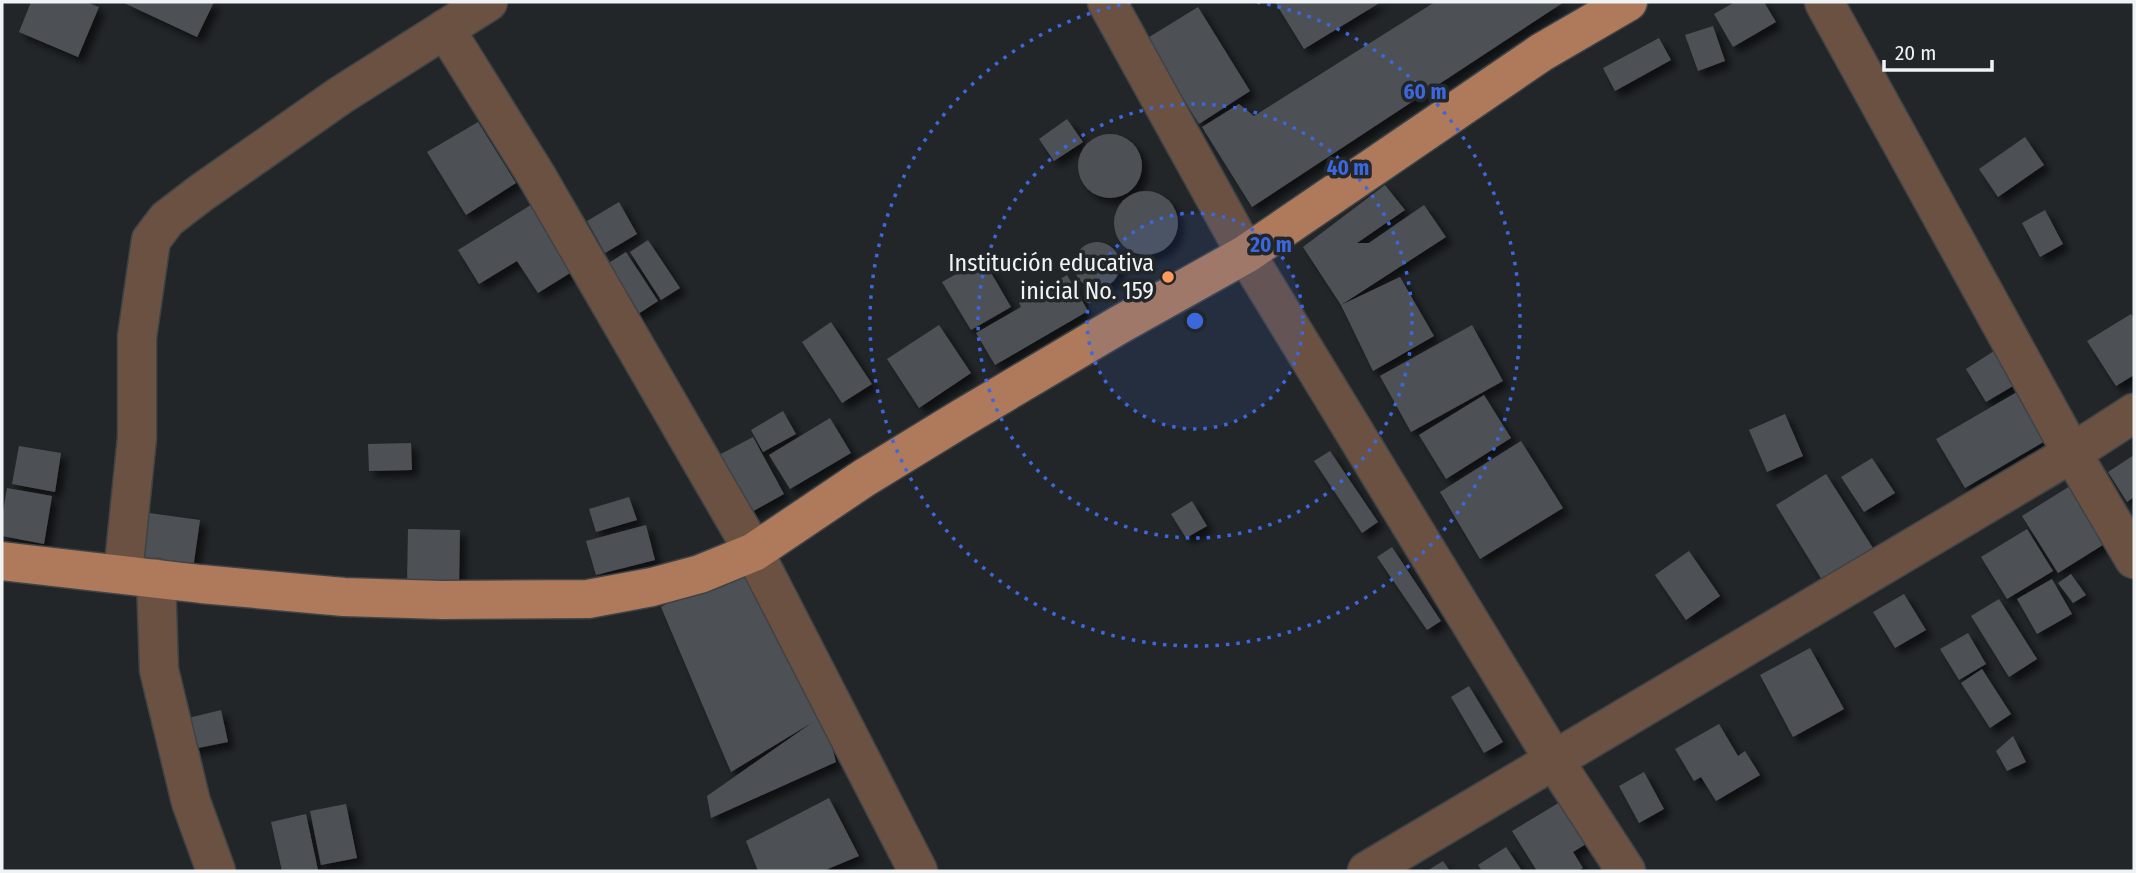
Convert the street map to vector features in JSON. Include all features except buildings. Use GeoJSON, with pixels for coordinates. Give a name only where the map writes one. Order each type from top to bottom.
{"type":"FeatureCollection","features":[{"type":"Feature","properties":{"kind":"main road"},"geometry":{"type":"LineString","coordinates":[[2,561],[344,597],[442,600],[588,599],[652,587],[699,574],[754,552],[864,478],[951,424],[1246,254],[1542,52],[1628,2]]}},
{"type":"Feature","properties":{"kind":"street"},"geometry":{"type":"LineString","coordinates":[[216,871],[191,802],[159,670],[140,576],[137,337],[151,240],[167,219],[201,193],[341,95],[488,2]]}},
{"type":"Feature","properties":{"kind":"street"},"geometry":{"type":"LineString","coordinates":[[1107,2],[1246,254],[1554,760],[1626,871]]}},
{"type":"Feature","properties":{"kind":"street"},"geometry":{"type":"LineString","coordinates":[[1824,2],[2072,453],[2134,559]]}},
{"type":"Feature","properties":{"kind":"street"},"geometry":{"type":"LineString","coordinates":[[445,29],[536,174],[754,552],[918,871]]}},
{"type":"Feature","properties":{"kind":"street"},"geometry":{"type":"LineString","coordinates":[[1367,871],[2072,453],[2134,413]]}},
{"type":"Feature","properties":{"kind":"place","name":"Institución educativa inicial No. 159"},"geometry":{"type":"Point","coordinates":[1168,277]}}]}
